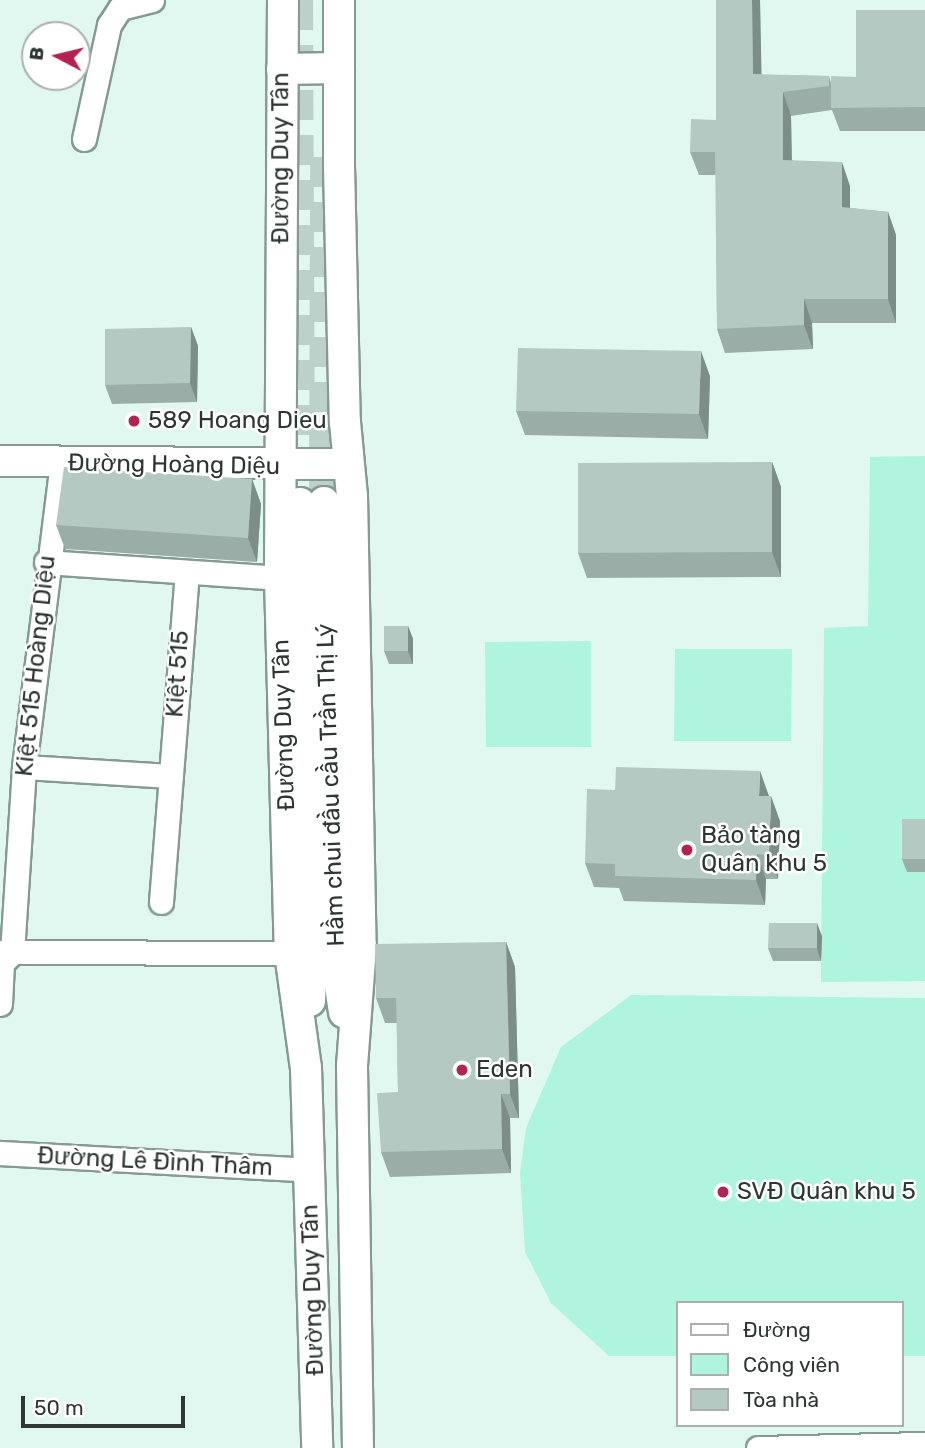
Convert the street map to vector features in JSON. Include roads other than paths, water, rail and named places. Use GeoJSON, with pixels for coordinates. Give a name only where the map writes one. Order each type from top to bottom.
{"type":"FeatureCollection","features":[{"type":"Feature","properties":{"kind":"main road","name":"Đường Duy Tân"},"geometry":{"type":"LineString","coordinates":[[283,0],[280,578],[290,953],[306,1068],[317,1448]]}},
{"type":"Feature","properties":{"kind":"main road","name":"Đường Duy Tân"},"geometry":{"type":"LineString","coordinates":[[339,0],[361,946],[352,1068],[358,1448]]}},
{"type":"Feature","properties":{"kind":"main road"},"geometry":{"type":"LineString","coordinates":[[282,69],[339,68]]}},
{"type":"Feature","properties":{"kind":"main road","name":"Đường Hoàng Diệu"},"geometry":{"type":"LineString","coordinates":[[0,461],[279,466],[348,464]]}},
{"type":"Feature","properties":{"kind":"main road","name":"Hầm chui đầu cầu Trần Thị Lý"},"geometry":{"type":"LineString","coordinates":[[306,1068],[312,953],[312,503],[335,952],[352,1068]]}},
{"type":"Feature","properties":{"kind":"street"},"geometry":{"type":"LineString","coordinates":[[85,139],[109,25],[120,8],[152,0]]}},
{"type":"Feature","properties":{"kind":"street","name":"Kiệt 515 Hoàng Diệu"},"geometry":{"type":"LineString","coordinates":[[0,1004],[2,963],[6,952],[47,562],[62,464]]}},
{"type":"Feature","properties":{"kind":"street"},"geometry":{"type":"LineString","coordinates":[[47,562],[280,578]]}},
{"type":"Feature","properties":{"kind":"street","name":"Kiệt 515"},"geometry":{"type":"LineString","coordinates":[[161,902],[187,572]]}},
{"type":"Feature","properties":{"kind":"street"},"geometry":{"type":"LineString","coordinates":[[24,767],[171,776]]}},
{"type":"Feature","properties":{"kind":"street"},"geometry":{"type":"LineString","coordinates":[[6,952],[290,953]]}},
{"type":"Feature","properties":{"kind":"street","name":"Đường Lê Đình Thâm"},"geometry":{"type":"LineString","coordinates":[[0,1153],[310,1170]]}},
{"type":"Feature","properties":{"kind":"street"},"geometry":{"type":"LineString","coordinates":[[758,1448],[925,1444]]}},
{"type":"Feature","properties":{"kind":"tunnel"},"geometry":{"type":"LineString","coordinates":[[298,0],[300,503]]}},
{"type":"Feature","properties":{"kind":"tunnel"},"geometry":{"type":"LineString","coordinates":[[324,502],[325,149]]}},
{"type":"Feature","properties":{"kind":"place","name":"589 Hoang Dieu"},"geometry":{"type":"Point","coordinates":[134,421]}},
{"type":"Feature","properties":{"kind":"place","name":"Bảo tàng Quân khu 5"},"geometry":{"type":"Point","coordinates":[687,850]}},
{"type":"Feature","properties":{"kind":"place","name":"Eden"},"geometry":{"type":"Point","coordinates":[462,1070]}},
{"type":"Feature","properties":{"kind":"place","name":"SVĐ Quân khu 5"},"geometry":{"type":"Point","coordinates":[723,1192]}}]}
